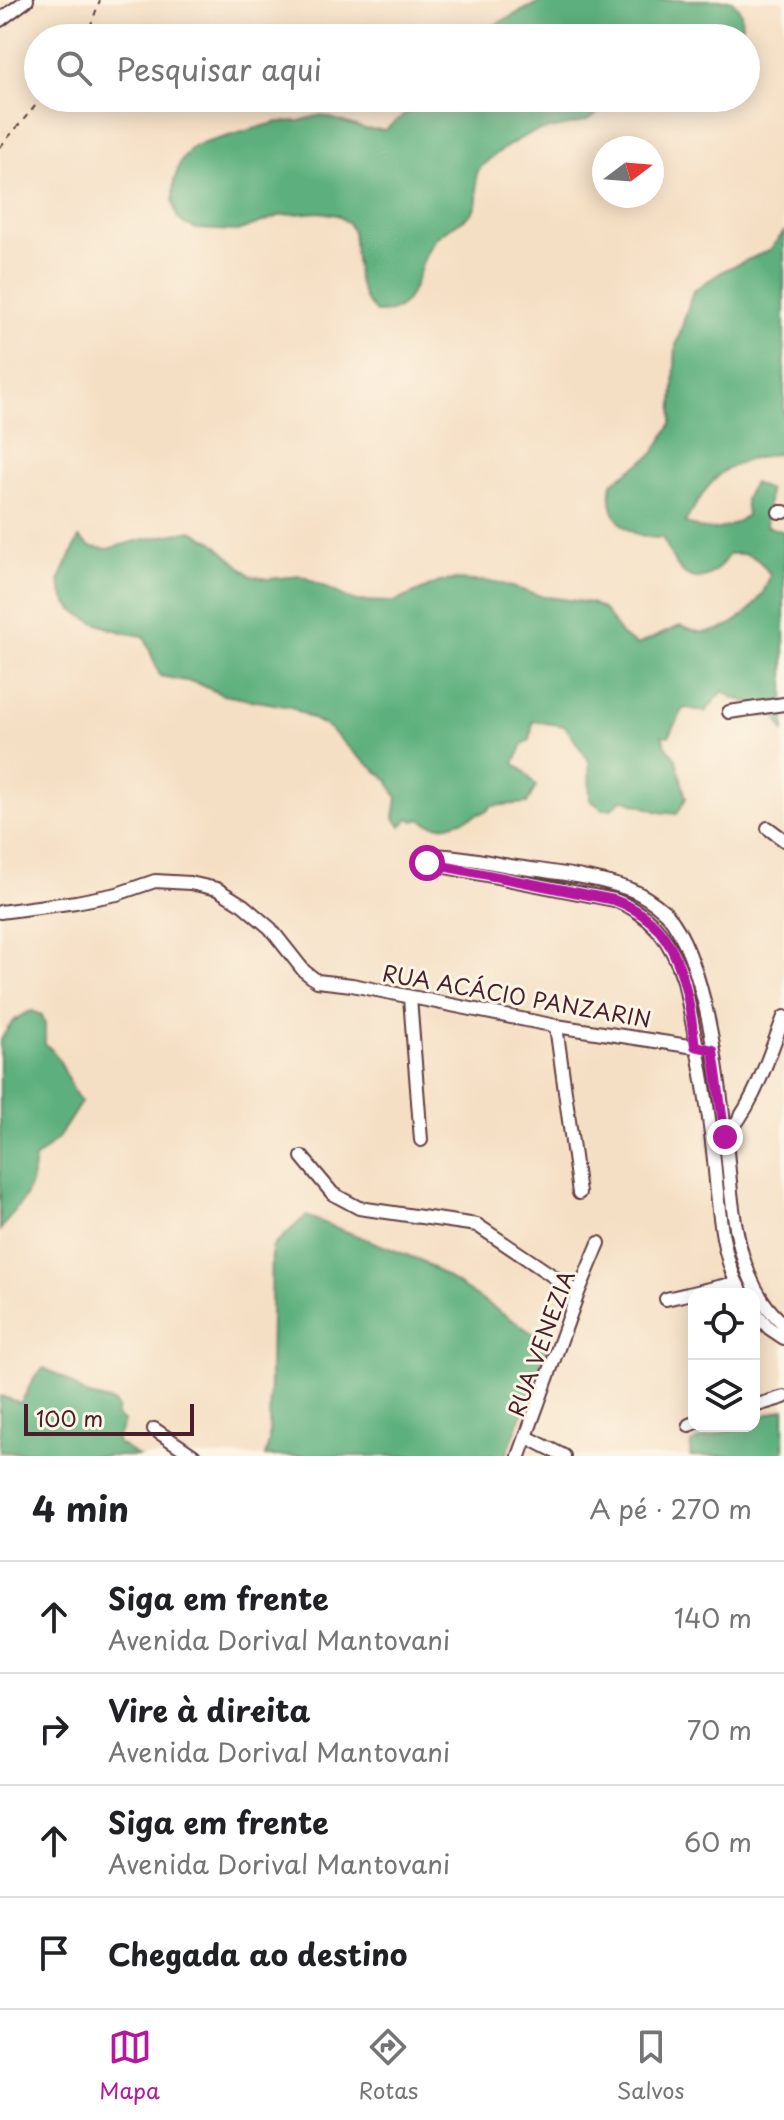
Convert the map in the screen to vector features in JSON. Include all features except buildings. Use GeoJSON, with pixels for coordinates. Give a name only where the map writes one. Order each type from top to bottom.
{"type":"FeatureCollection","features":[{"type":"Feature","properties":{"kind":"street"},"geometry":{"type":"LineString","coordinates":[[0,20],[27,0]]}},
{"type":"Feature","properties":{"kind":"street"},"geometry":{"type":"LineString","coordinates":[[729,712],[784,704]]}},
{"type":"Feature","properties":{"kind":"street"},"geometry":{"type":"LineString","coordinates":[[768,828],[784,840]]}},
{"type":"Feature","properties":{"kind":"street"},"geometry":{"type":"LineString","coordinates":[[739,1288],[718,1209],[713,1149],[684,981],[676,955],[659,930],[631,906],[614,900],[435,865],[426,862],[425,856],[446,856],[560,873],[630,889],[665,913],[685,939],[695,963],[713,1050],[733,1215],[744,1264],[784,1338]]}},
{"type":"Feature","properties":{"kind":"street","name":"RUA ACÁCIO PANZARIN"},"geometry":{"type":"LineString","coordinates":[[0,912],[90,900],[155,881],[190,883],[217,889],[243,905],[270,928],[304,971],[317,981],[556,1026],[713,1050]]}},
{"type":"Feature","properties":{"kind":"street"},"geometry":{"type":"LineString","coordinates":[[410,998],[421,1140]]}},
{"type":"Feature","properties":{"kind":"street"},"geometry":{"type":"LineString","coordinates":[[713,1149],[740,1121],[784,1017]]}},
{"type":"Feature","properties":{"kind":"street"},"geometry":{"type":"LineString","coordinates":[[556,1026],[579,1193]]}},
{"type":"Feature","properties":{"kind":"street"},"geometry":{"type":"LineString","coordinates":[[302,1157],[333,1194],[359,1208],[477,1225],[578,1293]]}},
{"type":"Feature","properties":{"kind":"street","name":"RUA VENEZIA"},"geometry":{"type":"LineString","coordinates":[[519,1456],[599,1243]]}},
{"type":"Feature","properties":{"kind":"street"},"geometry":{"type":"LineString","coordinates":[[666,1299],[688,1296]]}},
{"type":"Feature","properties":{"kind":"street"},"geometry":{"type":"LineString","coordinates":[[760,1314],[778,1325]]}},
{"type":"Feature","properties":{"kind":"street"},"geometry":{"type":"LineString","coordinates":[[760,1404],[784,1397]]}},
{"type":"Feature","properties":{"kind":"street"},"geometry":{"type":"LineString","coordinates":[[154,1429],[194,1456]]}},
{"type":"Feature","properties":{"kind":"street"},"geometry":{"type":"LineString","coordinates":[[527,1437],[564,1456]]}},
{"type":"Feature","properties":{"kind":"path"},"geometry":{"type":"LineString","coordinates":[[91,24],[100,0]]}},
{"type":"Feature","properties":{"kind":"path"},"geometry":{"type":"LineString","coordinates":[[0,147],[30,112]]}},
{"type":"Feature","properties":{"kind":"green space"},"geometry":{"type":"Polygon","coordinates":[[[544,0],[732,0],[741,12],[742,24],[496,24],[544,0]]]}},
{"type":"Feature","properties":{"kind":"green space"},"geometry":{"type":"Polygon","coordinates":[[[408,112],[600,112],[577,123],[527,135],[485,163],[476,176],[477,202],[472,212],[437,237],[429,247],[409,296],[392,311],[377,313],[366,301],[358,279],[353,232],[348,223],[337,215],[320,212],[282,215],[237,231],[197,229],[184,224],[177,217],[173,202],[174,181],[180,163],[193,146],[278,122],[321,115],[366,129],[385,130],[408,112]]]}},
{"type":"Feature","properties":{"kind":"green space"},"geometry":{"type":"Polygon","coordinates":[[[784,232],[784,452],[746,461],[723,471],[714,479],[685,522],[709,530],[732,525],[747,515],[745,499],[753,483],[769,490],[766,526],[784,532],[784,733],[776,716],[762,716],[757,705],[723,691],[705,712],[683,709],[669,736],[662,735],[676,759],[686,798],[677,814],[659,812],[623,799],[611,809],[603,809],[590,800],[589,761],[565,726],[533,721],[530,740],[524,743],[514,763],[536,786],[527,803],[491,806],[487,811],[445,825],[409,818],[401,826],[394,818],[397,798],[388,780],[328,727],[291,707],[223,695],[197,683],[160,676],[144,636],[89,620],[65,600],[59,581],[79,538],[91,547],[107,549],[192,531],[213,542],[251,576],[268,579],[302,576],[354,601],[394,602],[440,582],[453,580],[496,582],[541,596],[591,603],[603,609],[622,635],[637,645],[680,626],[711,632],[734,623],[753,606],[766,586],[770,575],[762,564],[748,555],[729,554],[718,568],[706,576],[699,578],[685,574],[662,538],[639,534],[622,524],[612,507],[612,483],[653,454],[672,423],[676,346],[693,291],[725,270],[770,250],[784,232]]]}},
{"type":"Feature","properties":{"kind":"green space"},"geometry":{"type":"Polygon","coordinates":[[[32,1011],[42,1015],[45,1044],[57,1056],[81,1102],[58,1138],[35,1159],[31,1184],[0,1230],[0,1041],[13,1022],[32,1011]]]}},
{"type":"Feature","properties":{"kind":"green space"},"geometry":{"type":"Polygon","coordinates":[[[306,1216],[422,1261],[549,1344],[506,1456],[265,1456],[269,1442],[272,1247],[306,1216]]]}},
{"type":"Feature","properties":{"kind":"green space"},"geometry":{"type":"Polygon","coordinates":[[[44,1368],[64,1378],[86,1395],[113,1402],[118,1408],[116,1416],[124,1422],[116,1442],[138,1456],[39,1456],[35,1453],[0,1452],[0,1396],[21,1403],[35,1376],[44,1368]]]}},
{"type":"Feature","properties":{"kind":"green space"},"geometry":{"type":"Polygon","coordinates":[[[784,1409],[784,1456],[690,1456],[691,1444],[697,1440],[724,1432],[760,1432],[760,1417],[784,1409]]]}},
{"type":"Feature","properties":{"kind":"route"},"geometry":{"type":"LineString","coordinates":[[427,863],[614,900],[641,913],[659,930],[676,955],[684,981],[695,1046],[713,1050],[725,1137]]}}]}
